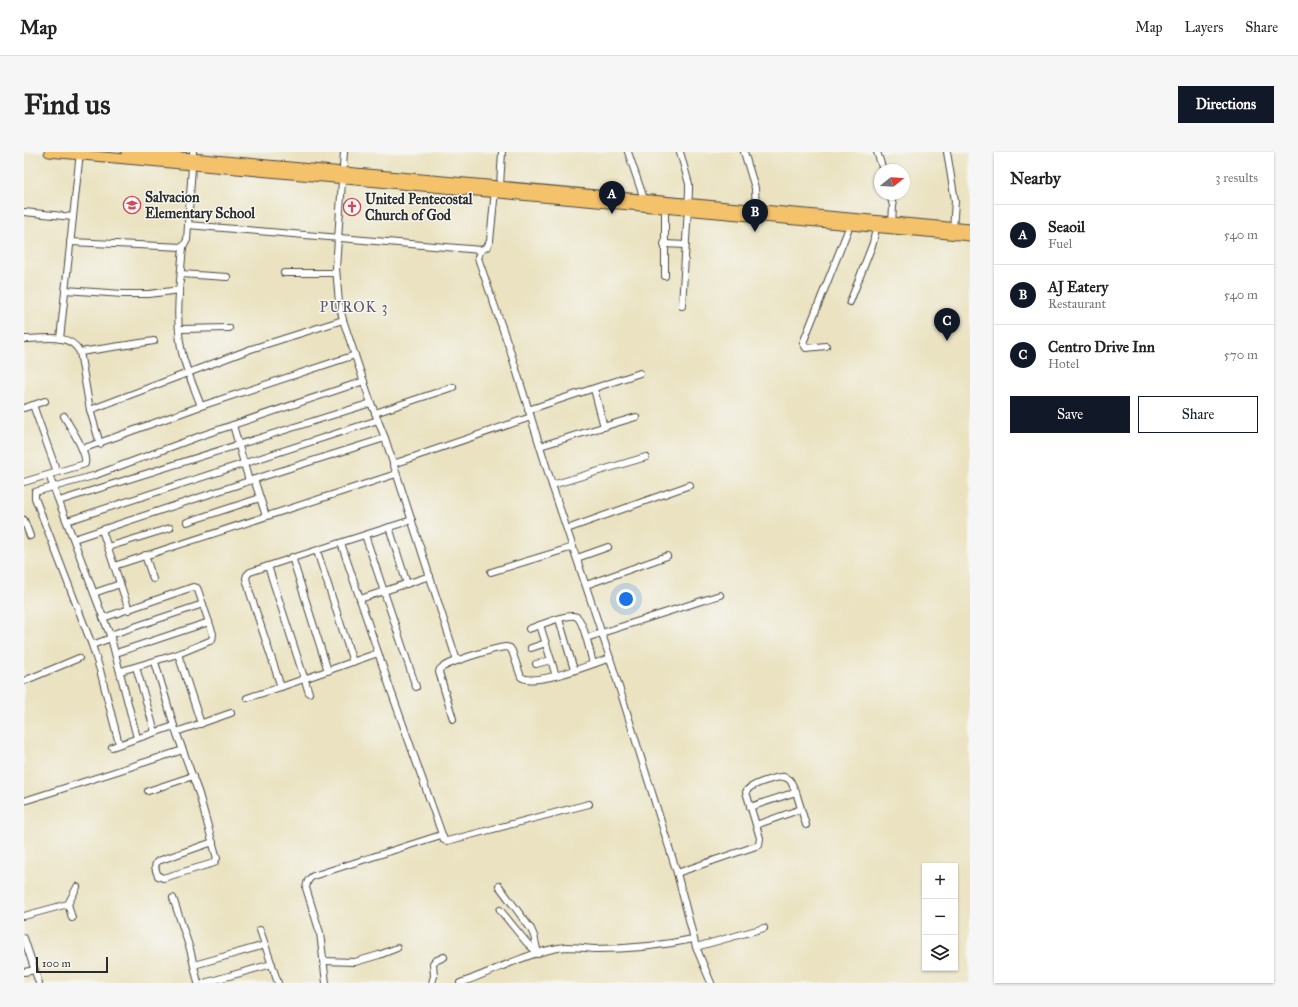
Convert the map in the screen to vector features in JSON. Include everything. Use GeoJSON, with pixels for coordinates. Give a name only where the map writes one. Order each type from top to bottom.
{"type":"FeatureCollection","features":[{"type":"Feature","properties":{"kind":"highway"},"geometry":{"type":"LineString","coordinates":[[49,152],[193,158]]}},
{"type":"Feature","properties":{"kind":"highway"},"geometry":{"type":"LineString","coordinates":[[132,155],[153,153],[261,168],[496,188],[892,225],[953,231],[970,236]]}},
{"type":"Feature","properties":{"kind":"highway"},"geometry":{"type":"LineString","coordinates":[[644,202],[665,208],[688,206],[756,209],[776,214],[876,228],[892,225]]}},
{"type":"Feature","properties":{"kind":"highway"},"geometry":{"type":"LineString","coordinates":[[953,231],[970,229]]}},
{"type":"Feature","properties":{"kind":"street"},"geometry":{"type":"LineString","coordinates":[[344,152],[337,238],[336,273],[339,303],[343,320],[371,403],[385,438],[457,661]]}},
{"type":"Feature","properties":{"kind":"street"},"geometry":{"type":"LineString","coordinates":[[502,152],[490,241],[487,247],[478,253],[478,261],[510,350],[552,485],[610,658],[677,873],[693,938],[711,983]]}},
{"type":"Feature","properties":{"kind":"street"},"geometry":{"type":"LineString","coordinates":[[628,152],[644,202]]}},
{"type":"Feature","properties":{"kind":"street"},"geometry":{"type":"LineString","coordinates":[[680,152],[689,184],[682,306]]}},
{"type":"Feature","properties":{"kind":"street"},"geometry":{"type":"LineString","coordinates":[[744,152],[756,188],[756,209]]}},
{"type":"Feature","properties":{"kind":"street"},"geometry":{"type":"LineString","coordinates":[[877,152],[881,164]]}},
{"type":"Feature","properties":{"kind":"street"},"geometry":{"type":"LineString","coordinates":[[947,152],[955,201],[953,231]]}},
{"type":"Feature","properties":{"kind":"street"},"geometry":{"type":"LineString","coordinates":[[60,339],[79,153]]}},
{"type":"Feature","properties":{"kind":"street"},"geometry":{"type":"LineString","coordinates":[[193,158],[188,225],[186,243],[183,248],[178,304],[183,356],[201,406]]}},
{"type":"Feature","properties":{"kind":"street"},"geometry":{"type":"LineString","coordinates":[[892,200],[893,206],[892,225]]}},
{"type":"Feature","properties":{"kind":"street"},"geometry":{"type":"LineString","coordinates":[[665,208],[665,276]]}},
{"type":"Feature","properties":{"kind":"street"},"geometry":{"type":"LineString","coordinates":[[24,212],[73,217]]}},
{"type":"Feature","properties":{"kind":"street"},"geometry":{"type":"LineString","coordinates":[[188,225],[481,250]]}},
{"type":"Feature","properties":{"kind":"street"},"geometry":{"type":"LineString","coordinates":[[826,346],[806,348],[804,343],[850,225]]}},
{"type":"Feature","properties":{"kind":"street"},"geometry":{"type":"LineString","coordinates":[[850,302],[872,248],[876,228]]}},
{"type":"Feature","properties":{"kind":"street"},"geometry":{"type":"LineString","coordinates":[[70,242],[183,248]]}},
{"type":"Feature","properties":{"kind":"street"},"geometry":{"type":"LineString","coordinates":[[664,244],[686,245]]}},
{"type":"Feature","properties":{"kind":"street"},"geometry":{"type":"LineString","coordinates":[[284,274],[336,273]]}},
{"type":"Feature","properties":{"kind":"street"},"geometry":{"type":"LineString","coordinates":[[181,274],[227,277]]}},
{"type":"Feature","properties":{"kind":"street"},"geometry":{"type":"LineString","coordinates":[[65,290],[136,294],[180,290]]}},
{"type":"Feature","properties":{"kind":"street"},"geometry":{"type":"LineString","coordinates":[[90,410],[251,349],[343,320]]}},
{"type":"Feature","properties":{"kind":"street"},"geometry":{"type":"LineString","coordinates":[[180,329],[229,328]]}},
{"type":"Feature","properties":{"kind":"street"},"geometry":{"type":"LineString","coordinates":[[24,339],[65,339],[74,343],[80,352],[90,410],[100,444]]}},
{"type":"Feature","properties":{"kind":"street"},"geometry":{"type":"LineString","coordinates":[[80,352],[154,341]]}},
{"type":"Feature","properties":{"kind":"street"},"geometry":{"type":"LineString","coordinates":[[82,450],[201,406],[355,355]]}},
{"type":"Feature","properties":{"kind":"street"},"geometry":{"type":"LineString","coordinates":[[528,410],[640,373]]}},
{"type":"Feature","properties":{"kind":"street"},"geometry":{"type":"LineString","coordinates":[[119,744],[92,645],[35,498],[35,492],[93,476],[203,435],[364,381]]}},
{"type":"Feature","properties":{"kind":"street"},"geometry":{"type":"LineString","coordinates":[[375,413],[453,387]]}},
{"type":"Feature","properties":{"kind":"street"},"geometry":{"type":"LineString","coordinates":[[594,389],[604,427]]}},
{"type":"Feature","properties":{"kind":"street"},"geometry":{"type":"LineString","coordinates":[[24,408],[45,401]]}},
{"type":"Feature","properties":{"kind":"street"},"geometry":{"type":"LineString","coordinates":[[59,501],[371,403]]}},
{"type":"Feature","properties":{"kind":"street"},"geometry":{"type":"LineString","coordinates":[[32,405],[58,472]]}},
{"type":"Feature","properties":{"kind":"street"},"geometry":{"type":"LineString","coordinates":[[24,482],[85,464],[86,460],[82,450],[64,416]]}},
{"type":"Feature","properties":{"kind":"street"},"geometry":{"type":"LineString","coordinates":[[393,464],[531,417]]}},
{"type":"Feature","properties":{"kind":"street"},"geometry":{"type":"LineString","coordinates":[[540,446],[636,417]]}},
{"type":"Feature","properties":{"kind":"street"},"geometry":{"type":"LineString","coordinates":[[67,521],[378,420]]}},
{"type":"Feature","properties":{"kind":"street"},"geometry":{"type":"LineString","coordinates":[[233,425],[244,463],[260,498],[266,516]]}},
{"type":"Feature","properties":{"kind":"street"},"geometry":{"type":"LineString","coordinates":[[74,539],[385,438]]}},
{"type":"Feature","properties":{"kind":"street"},"geometry":{"type":"LineString","coordinates":[[552,485],[646,457]]}},
{"type":"Feature","properties":{"kind":"street"},"geometry":{"type":"LineString","coordinates":[[114,566],[396,474]]}},
{"type":"Feature","properties":{"kind":"street"},"geometry":{"type":"LineString","coordinates":[[49,475],[111,637],[121,671],[137,738]]}},
{"type":"Feature","properties":{"kind":"street"},"geometry":{"type":"LineString","coordinates":[[567,530],[690,485]]}},
{"type":"Feature","properties":{"kind":"street"},"geometry":{"type":"LineString","coordinates":[[187,522],[260,498]]}},
{"type":"Feature","properties":{"kind":"street"},"geometry":{"type":"LineString","coordinates":[[24,520],[30,536]]}},
{"type":"Feature","properties":{"kind":"street"},"geometry":{"type":"LineString","coordinates":[[281,687],[246,578],[248,573],[292,557],[316,551],[412,520]]}},
{"type":"Feature","properties":{"kind":"street"},"geometry":{"type":"LineString","coordinates":[[389,527],[406,584]]}},
{"type":"Feature","properties":{"kind":"street"},"geometry":{"type":"LineString","coordinates":[[108,547],[170,528]]}},
{"type":"Feature","properties":{"kind":"street"},"geometry":{"type":"LineString","coordinates":[[102,530],[129,610]]}},
{"type":"Feature","properties":{"kind":"street"},"geometry":{"type":"LineString","coordinates":[[365,535],[416,687]]}},
{"type":"Feature","properties":{"kind":"street"},"geometry":{"type":"LineString","coordinates":[[341,543],[444,840],[447,841],[589,804]]}},
{"type":"Feature","properties":{"kind":"street"},"geometry":{"type":"LineString","coordinates":[[491,572],[573,547]]}},
{"type":"Feature","properties":{"kind":"street"},"geometry":{"type":"LineString","coordinates":[[577,558],[608,547]]}},
{"type":"Feature","properties":{"kind":"street"},"geometry":{"type":"LineString","coordinates":[[316,551],[353,662]]}},
{"type":"Feature","properties":{"kind":"street"},"geometry":{"type":"LineString","coordinates":[[145,555],[153,579]]}},
{"type":"Feature","properties":{"kind":"street"},"geometry":{"type":"LineString","coordinates":[[586,585],[667,556]]}},
{"type":"Feature","properties":{"kind":"street"},"geometry":{"type":"LineString","coordinates":[[292,557],[328,671]]}},
{"type":"Feature","properties":{"kind":"street"},"geometry":{"type":"LineString","coordinates":[[268,566],[309,693]]}},
{"type":"Feature","properties":{"kind":"street"},"geometry":{"type":"LineString","coordinates":[[360,599],[430,576]]}},
{"type":"Feature","properties":{"kind":"street"},"geometry":{"type":"LineString","coordinates":[[94,593],[120,584]]}},
{"type":"Feature","properties":{"kind":"street"},"geometry":{"type":"LineString","coordinates":[[103,618],[193,587],[197,588],[203,604],[213,636],[212,640],[178,654],[121,671]]}},
{"type":"Feature","properties":{"kind":"street"},"geometry":{"type":"LineString","coordinates":[[586,638],[720,595]]}},
{"type":"Feature","properties":{"kind":"street"},"geometry":{"type":"LineString","coordinates":[[92,645],[203,604]]}},
{"type":"Feature","properties":{"kind":"street"},"geometry":{"type":"LineString","coordinates":[[529,629],[572,615],[576,616],[581,622],[593,664]]}},
{"type":"Feature","properties":{"kind":"street"},"geometry":{"type":"LineString","coordinates":[[559,619],[574,670]]}},
{"type":"Feature","properties":{"kind":"street"},"geometry":{"type":"LineString","coordinates":[[116,654],[209,622]]}},
{"type":"Feature","properties":{"kind":"street"},"geometry":{"type":"LineString","coordinates":[[540,625],[556,676]]}},
{"type":"Feature","properties":{"kind":"street"},"geometry":{"type":"LineString","coordinates":[[531,648],[546,643]]}},
{"type":"Feature","properties":{"kind":"street"},"geometry":{"type":"LineString","coordinates":[[452,718],[439,672],[443,666],[506,647],[510,648],[512,651],[522,677],[525,679],[543,679],[610,658]]}},
{"type":"Feature","properties":{"kind":"street"},"geometry":{"type":"LineString","coordinates":[[247,698],[378,653]]}},
{"type":"Feature","properties":{"kind":"street"},"geometry":{"type":"LineString","coordinates":[[178,654],[200,724]]}},
{"type":"Feature","properties":{"kind":"street"},"geometry":{"type":"LineString","coordinates":[[24,681],[79,658]]}},
{"type":"Feature","properties":{"kind":"street"},"geometry":{"type":"LineString","coordinates":[[536,664],[551,660]]}},
{"type":"Feature","properties":{"kind":"street"},"geometry":{"type":"LineString","coordinates":[[154,662],[176,732],[193,776],[213,842],[217,858],[215,862],[163,878],[158,876],[155,867],[158,860],[213,842]]}},
{"type":"Feature","properties":{"kind":"street"},"geometry":{"type":"LineString","coordinates":[[136,667],[155,732]]}},
{"type":"Feature","properties":{"kind":"street"},"geometry":{"type":"LineString","coordinates":[[176,732],[231,713]]}},
{"type":"Feature","properties":{"kind":"street"},"geometry":{"type":"LineString","coordinates":[[112,747],[174,726]]}},
{"type":"Feature","properties":{"kind":"street"},"geometry":{"type":"LineString","coordinates":[[24,801],[183,750]]}},
{"type":"Feature","properties":{"kind":"street"},"geometry":{"type":"LineString","coordinates":[[148,791],[193,776]]}},
{"type":"Feature","properties":{"kind":"street"},"geometry":{"type":"LineString","coordinates":[[677,873],[759,845],[760,838],[746,792],[748,788],[753,786],[781,777],[787,777],[793,783],[806,825]]}},
{"type":"Feature","properties":{"kind":"street"},"geometry":{"type":"LineString","coordinates":[[750,807],[796,792]]}},
{"type":"Feature","properties":{"kind":"street"},"geometry":{"type":"LineString","coordinates":[[756,825],[801,809]]}},
{"type":"Feature","properties":{"kind":"street"},"geometry":{"type":"LineString","coordinates":[[326,983],[320,933],[306,888],[309,879],[313,876],[441,835]]}},
{"type":"Feature","properties":{"kind":"street"},"geometry":{"type":"LineString","coordinates":[[499,886],[531,929],[534,936],[537,953]]}},
{"type":"Feature","properties":{"kind":"street"},"geometry":{"type":"LineString","coordinates":[[24,916],[68,904],[78,887]]}},
{"type":"Feature","properties":{"kind":"street"},"geometry":{"type":"LineString","coordinates":[[173,898],[190,949],[198,983]]}},
{"type":"Feature","properties":{"kind":"street"},"geometry":{"type":"LineString","coordinates":[[68,904],[72,918]]}},
{"type":"Feature","properties":{"kind":"street"},"geometry":{"type":"LineString","coordinates":[[500,910],[537,953]]}},
{"type":"Feature","properties":{"kind":"street"},"geometry":{"type":"LineString","coordinates":[[696,947],[764,928]]}},
{"type":"Feature","properties":{"kind":"street"},"geometry":{"type":"LineString","coordinates":[[260,930],[278,983]]}},
{"type":"Feature","properties":{"kind":"street"},"geometry":{"type":"LineString","coordinates":[[24,938],[39,983]]}},
{"type":"Feature","properties":{"kind":"street"},"geometry":{"type":"LineString","coordinates":[[460,983],[537,953],[566,947],[615,948],[660,944],[693,938]]}},
{"type":"Feature","properties":{"kind":"street"},"geometry":{"type":"LineString","coordinates":[[194,965],[265,945]]}},
{"type":"Feature","properties":{"kind":"street"},"geometry":{"type":"LineString","coordinates":[[323,961],[355,962],[397,948]]}},
{"type":"Feature","properties":{"kind":"street"},"geometry":{"type":"LineString","coordinates":[[432,983],[434,976],[433,963],[444,957]]}},
{"type":"Feature","properties":{"kind":"street"},"geometry":{"type":"LineString","coordinates":[[204,983],[272,964]]}},
{"type":"Feature","properties":{"kind":"street"},"geometry":{"type":"LineString","coordinates":[[24,972],[35,970]]}},
{"type":"Feature","properties":{"kind":"place","name":"Salvacion Elementary School"},"geometry":{"type":"Point","coordinates":[132,205]}},
{"type":"Feature","properties":{"kind":"place","name":"United Pentecostal Church of God"},"geometry":{"type":"Point","coordinates":[352,207]}},
{"type":"Feature","properties":{"kind":"place","name":"Seaoil"},"geometry":{"type":"Point","coordinates":[612,214]}},
{"type":"Feature","properties":{"kind":"place","name":"AJ Eatery"},"geometry":{"type":"Point","coordinates":[755,232]}},
{"type":"Feature","properties":{"kind":"place","name":"Centro Drive Inn"},"geometry":{"type":"Point","coordinates":[947,341]}},
{"type":"Feature","properties":{"kind":"district","name":"PUROK 3"},"geometry":{"type":"Point","coordinates":[354,307]}}]}
